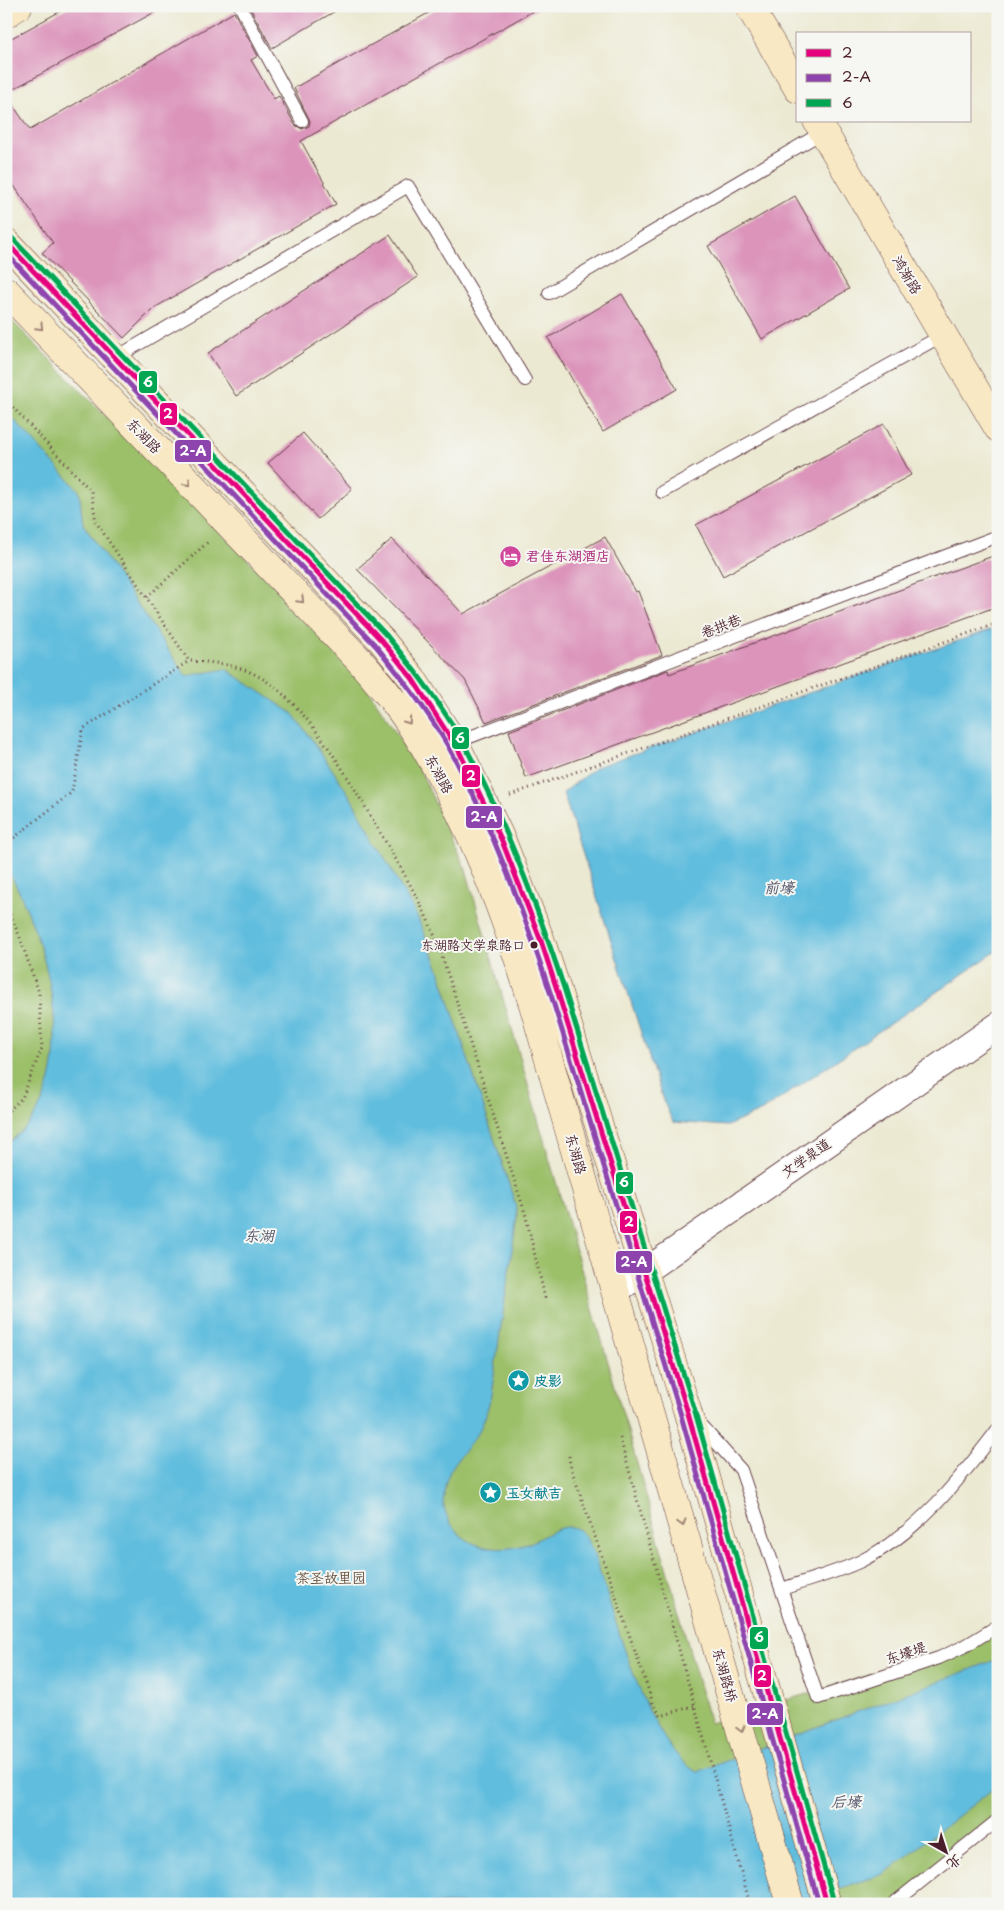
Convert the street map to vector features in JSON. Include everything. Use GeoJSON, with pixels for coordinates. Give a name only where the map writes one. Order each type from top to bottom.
{"type":"FeatureCollection","features":[{"type":"Feature","properties":{"kind":"main road"},"geometry":{"type":"LineString","coordinates":[[6,14],[18,6]]}},
{"type":"Feature","properties":{"kind":"main road"},"geometry":{"type":"LineString","coordinates":[[749,6],[796,86]]}},
{"type":"Feature","properties":{"kind":"main road","name":"鸿渐路"},"geometry":{"type":"LineString","coordinates":[[820,126],[998,428]]}},
{"type":"Feature","properties":{"kind":"main road","name":"东湖路"},"geometry":{"type":"LineString","coordinates":[[6,242],[382,641],[412,678],[454,743],[484,804],[521,889],[558,993],[704,1466],[828,1904]]}},
{"type":"Feature","properties":{"kind":"main road","name":"东湖路"},"geometry":{"type":"LineString","coordinates":[[6,292],[359,660],[390,696],[414,730],[436,767],[483,863],[520,964],[669,1476]]}},
{"type":"Feature","properties":{"kind":"main road","name":"东湖路桥"},"geometry":{"type":"LineString","coordinates":[[669,1476],[790,1904]]}},
{"type":"Feature","properties":{"kind":"street","name":"文学泉道"},"geometry":{"type":"LineString","coordinates":[[615,1292],[998,1025]]}},
{"type":"Feature","properties":{"kind":"lane"},"geometry":{"type":"LineString","coordinates":[[240,6],[302,121]]}},
{"type":"Feature","properties":{"kind":"lane"},"geometry":{"type":"LineString","coordinates":[[548,293],[820,126]]}},
{"type":"Feature","properties":{"kind":"lane"},"geometry":{"type":"LineString","coordinates":[[115,358],[408,186],[525,380]]}},
{"type":"Feature","properties":{"kind":"lane"},"geometry":{"type":"LineString","coordinates":[[662,492],[943,335]]}},
{"type":"Feature","properties":{"kind":"lane","name":"卷拱巷"},"geometry":{"type":"LineString","coordinates":[[454,743],[998,536]]}},
{"type":"Feature","properties":{"kind":"lane"},"geometry":{"type":"LineString","coordinates":[[687,1410],[741,1470],[782,1589],[860,1562],[887,1546],[920,1518],[961,1478],[998,1429]]}},
{"type":"Feature","properties":{"kind":"lane","name":"东壕堤"},"geometry":{"type":"LineString","coordinates":[[782,1589],[818,1698],[939,1658],[965,1646],[998,1626]]}},
{"type":"Feature","properties":{"kind":"lane"},"geometry":{"type":"LineString","coordinates":[[894,1904],[998,1820]]}},
{"type":"Feature","properties":{"kind":"path"},"geometry":{"type":"LineString","coordinates":[[6,400],[91,491],[96,522],[189,661]]}},
{"type":"Feature","properties":{"kind":"path"},"geometry":{"type":"LineString","coordinates":[[147,597],[228,524]]}},
{"type":"Feature","properties":{"kind":"path"},"geometry":{"type":"LineString","coordinates":[[484,804],[998,623]]}},
{"type":"Feature","properties":{"kind":"path"},"geometry":{"type":"LineString","coordinates":[[6,844],[72,792],[83,729],[189,661],[228,664],[253,673],[271,684],[293,704],[347,776],[406,876],[428,919],[450,980],[525,1213],[546,1302]]}},
{"type":"Feature","properties":{"kind":"path"},"geometry":{"type":"LineString","coordinates":[[6,905],[19,934],[39,994],[42,1048],[22,1098],[6,1113]]}},
{"type":"Feature","properties":{"kind":"path"},"geometry":{"type":"LineString","coordinates":[[620,1438],[750,1904]]}},
{"type":"Feature","properties":{"kind":"path"},"geometry":{"type":"LineString","coordinates":[[569,1456],[570,1465],[654,1706],[661,1716],[694,1706]]}},
{"type":"Feature","properties":{"kind":"green space","name":"东湖"},"geometry":{"type":"Polygon","coordinates":[[[6,315],[293,605],[367,688],[418,766],[466,870],[710,1723],[950,1651],[998,1622],[998,1821],[894,1904],[6,1904],[6,315]]]}},
{"type":"Feature","properties":{"kind":"water","name":"东湖"},"geometry":{"type":"Polygon","coordinates":[[[6,411],[79,491],[83,524],[186,676],[226,669],[292,713],[350,796],[417,916],[438,967],[515,1203],[517,1216],[491,1395],[479,1431],[456,1461],[445,1486],[443,1500],[449,1521],[466,1539],[490,1548],[517,1547],[530,1543],[563,1527],[574,1527],[581,1532],[586,1538],[594,1556],[639,1689],[651,1715],[665,1739],[680,1758],[697,1772],[998,1659],[998,1785],[884,1874],[791,1904],[6,1904],[6,1144],[32,1119],[48,1087],[54,1051],[54,1012],[47,972],[36,933],[22,897],[6,867],[6,411]]]}},
{"type":"Feature","properties":{"kind":"water","name":"前壕"},"geometry":{"type":"Polygon","coordinates":[[[998,627],[998,950],[762,1111],[727,1126],[673,1122],[663,1100],[563,793],[596,767],[998,627]]]}},
{"type":"Feature","properties":{"kind":"building"},"geometry":{"type":"Polygon","coordinates":[[[70,6],[166,6],[6,93],[6,41],[70,6]]]}},
{"type":"Feature","properties":{"kind":"building"},"geometry":{"type":"Polygon","coordinates":[[[249,6],[344,6],[272,48],[249,6]]]}},
{"type":"Feature","properties":{"kind":"building"},"geometry":{"type":"Polygon","coordinates":[[[441,6],[542,6],[301,141],[336,204],[154,308],[124,338],[42,253],[53,243],[6,174],[6,95],[30,130],[234,12],[258,56],[251,60],[274,99],[279,96],[295,125],[302,129],[309,126],[310,121],[294,88],[441,6]]]}},
{"type":"Feature","properties":{"kind":"building"},"geometry":{"type":"Polygon","coordinates":[[[795,196],[849,289],[762,339],[708,246],[795,196]]]}},
{"type":"Feature","properties":{"kind":"building"},"geometry":{"type":"Polygon","coordinates":[[[390,235],[418,277],[236,396],[208,353],[390,235]]]}},
{"type":"Feature","properties":{"kind":"building"},"geometry":{"type":"Polygon","coordinates":[[[622,294],[677,389],[603,432],[548,338],[622,294]]]}},
{"type":"Feature","properties":{"kind":"building"},"geometry":{"type":"Polygon","coordinates":[[[884,424],[911,475],[723,576],[696,525],[884,424]]]}},
{"type":"Feature","properties":{"kind":"building"},"geometry":{"type":"Polygon","coordinates":[[[303,433],[352,489],[318,519],[268,463],[303,433]]]}},
{"type":"Feature","properties":{"kind":"building"},"geometry":{"type":"Polygon","coordinates":[[[605,537],[636,592],[638,591],[662,655],[486,722],[465,680],[357,569],[392,539],[463,614],[605,537]]]}},
{"type":"Feature","properties":{"kind":"building"},"geometry":{"type":"Polygon","coordinates":[[[993,556],[998,569],[998,606],[526,778],[509,731],[668,670],[669,674],[993,556]]]}},
{"type":"Feature","properties":{"kind":"transit line","name":"6"},"geometry":{"type":"LineString","coordinates":[[11,237],[387,636],[439,704],[481,777],[521,867],[565,991],[694,1408],[834,1902]]}},
{"type":"Feature","properties":{"kind":"transit line","name":"2"},"geometry":{"type":"LineString","coordinates":[[6,242],[382,641],[412,678],[459,751],[502,841],[541,941],[558,993],[687,1410],[827,1904]]}},
{"type":"Feature","properties":{"kind":"transit line","name":"2-A"},"geometry":{"type":"LineString","coordinates":[[6,253],[376,646],[427,712],[468,784],[507,873],[551,995],[680,1412],[819,1904]]}},
{"type":"Feature","properties":{"kind":"place","name":"君佳东湖酒店"},"geometry":{"type":"Point","coordinates":[510,556]}},
{"type":"Feature","properties":{"kind":"place","name":"东湖路文学泉路口"},"geometry":{"type":"Point","coordinates":[534,945]}},
{"type":"Feature","properties":{"kind":"place","name":"皮影"},"geometry":{"type":"Point","coordinates":[518,1381]}},
{"type":"Feature","properties":{"kind":"place","name":"玉女献吉"},"geometry":{"type":"Point","coordinates":[490,1493]}},
{"type":"Feature","properties":{"kind":"park label","name":"茶圣故里园"},"geometry":{"type":"Point","coordinates":[331,1578]}},
{"type":"Feature","properties":{"kind":"water label","name":"后壕"},"geometry":{"type":"Point","coordinates":[846,1802]}}]}
